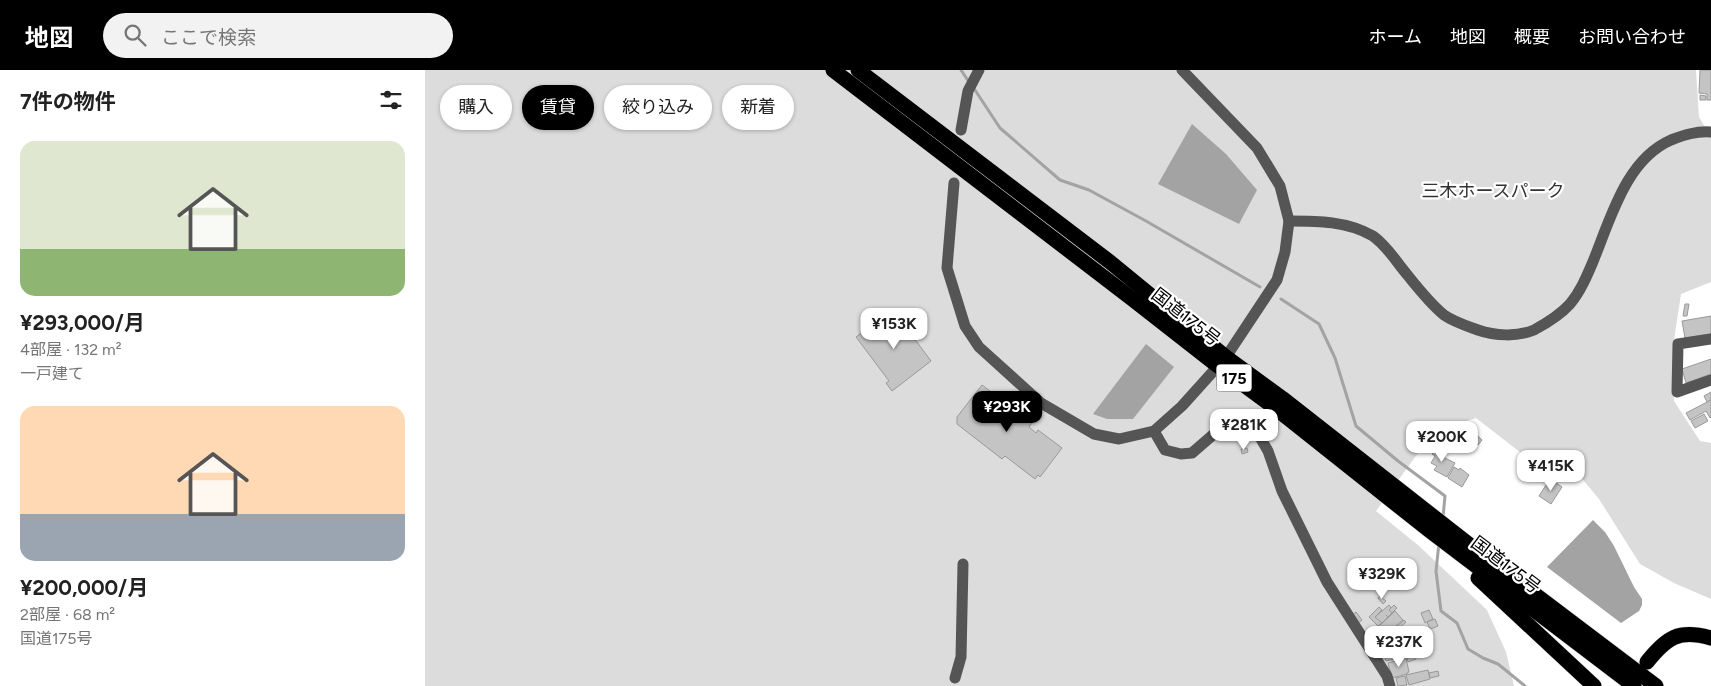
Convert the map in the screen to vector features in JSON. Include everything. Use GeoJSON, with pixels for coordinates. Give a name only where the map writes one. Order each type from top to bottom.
{"type":"FeatureCollection","features":[{"type":"Feature","properties":{"kind":"highway","name":"国道175号"},"geometry":{"type":"LineString","coordinates":[[833,70],[1131,298],[1222,362],[1281,398],[1467,543],[1656,686]]}},
{"type":"Feature","properties":{"kind":"highway","name":"国道175号"},"geometry":{"type":"LineString","coordinates":[[858,70],[1110,262],[1275,408],[1431,531],[1634,686]]}},
{"type":"Feature","properties":{"kind":"highway"},"geometry":{"type":"LineString","coordinates":[[1431,531],[1456,558],[1594,686]]}},
{"type":"Feature","properties":{"kind":"highway"},"geometry":{"type":"LineString","coordinates":[[1647,662],[1666,641],[1676,635],[1697,634],[1711,638]]}},
{"type":"Feature","properties":{"kind":"street"},"geometry":{"type":"LineString","coordinates":[[961,130],[968,91],[979,70]]}},
{"type":"Feature","properties":{"kind":"street"},"geometry":{"type":"LineString","coordinates":[[954,183],[947,268],[965,326],[979,347],[1041,403],[1094,434],[1119,439],[1154,431],[1183,406],[1222,362],[1277,280],[1285,252],[1289,221],[1280,186],[1257,148],[1182,70]]}},
{"type":"Feature","properties":{"kind":"street"},"geometry":{"type":"LineString","coordinates":[[1289,221],[1327,221],[1355,227],[1374,237],[1389,251],[1419,289],[1444,315],[1462,324],[1488,334],[1510,335],[1531,331],[1552,320],[1571,304],[1582,286],[1623,190],[1635,168],[1649,152],[1686,134],[1703,131],[1711,132]]}},
{"type":"Feature","properties":{"kind":"street"},"geometry":{"type":"LineString","coordinates":[[1711,339],[1678,344],[1677,392],[1711,380]]}},
{"type":"Feature","properties":{"kind":"street"},"geometry":{"type":"LineString","coordinates":[[1154,431],[1165,450],[1181,454],[1192,453],[1229,422],[1250,420],[1268,451],[1282,491],[1327,582],[1387,676],[1390,686]]}},
{"type":"Feature","properties":{"kind":"street"},"geometry":{"type":"LineString","coordinates":[[955,678],[961,657],[963,564]]}},
{"type":"Feature","properties":{"kind":"green space","name":"三木ホースパーク"},"geometry":{"type":"Polygon","coordinates":[[[425,70],[1696,70],[1699,117],[1711,137],[1711,282],[1681,294],[1674,340],[1674,401],[1700,441],[1711,443],[1711,599],[1674,583],[1640,564],[1599,499],[1570,464],[1525,456],[1476,418],[1434,431],[1376,511],[1419,546],[1487,610],[1506,652],[1514,686],[425,686],[425,70]]]}},
{"type":"Feature","properties":{"kind":"shaded area"},"geometry":{"type":"Polygon","coordinates":[[[1192,124],[1226,154],[1257,190],[1239,224],[1158,184],[1192,124]]]}},
{"type":"Feature","properties":{"kind":"shaded area"},"geometry":{"type":"Polygon","coordinates":[[[1146,344],[1174,367],[1133,419],[1107,419],[1093,414],[1146,344]]]}},
{"type":"Feature","properties":{"kind":"shaded area"},"geometry":{"type":"Polygon","coordinates":[[[1593,520],[1605,532],[1614,546],[1642,599],[1639,611],[1621,623],[1547,567],[1593,520]]]}},
{"type":"Feature","properties":{"kind":"building"},"geometry":{"type":"Polygon","coordinates":[[[1700,70],[1711,70],[1711,100],[1707,100],[1707,94],[1699,93],[1700,70]]]}},
{"type":"Feature","properties":{"kind":"building"},"geometry":{"type":"Polygon","coordinates":[[[1700,95],[1706,96],[1706,100],[1700,100],[1700,95]]]}},
{"type":"Feature","properties":{"kind":"building"},"geometry":{"type":"Polygon","coordinates":[[[1685,304],[1689,304],[1687,316],[1683,316],[1685,304]]]}},
{"type":"Feature","properties":{"kind":"building"},"geometry":{"type":"Polygon","coordinates":[[[893,310],[931,361],[892,391],[886,383],[889,381],[856,337],[893,310]]]}},
{"type":"Feature","properties":{"kind":"building"},"geometry":{"type":"Polygon","coordinates":[[[1711,316],[1711,334],[1685,338],[1682,321],[1711,316]]]}},
{"type":"Feature","properties":{"kind":"building"},"geometry":{"type":"Polygon","coordinates":[[[1711,359],[1711,374],[1686,383],[1682,369],[1711,359]]]}},
{"type":"Feature","properties":{"kind":"building"},"geometry":{"type":"Polygon","coordinates":[[[982,385],[1012,408],[1026,416],[1032,423],[1029,427],[1036,433],[1038,430],[1062,448],[1040,477],[1038,475],[1035,479],[1005,456],[1002,459],[957,424],[957,417],[982,385]]]}},
{"type":"Feature","properties":{"kind":"building"},"geometry":{"type":"Polygon","coordinates":[[[1711,392],[1711,400],[1707,402],[1704,396],[1711,392]]]}},
{"type":"Feature","properties":{"kind":"building"},"geometry":{"type":"Polygon","coordinates":[[[1711,400],[1710,418],[1706,411],[1690,420],[1686,413],[1711,400]]]}},
{"type":"Feature","properties":{"kind":"building"},"geometry":{"type":"Polygon","coordinates":[[[1704,414],[1708,421],[1695,428],[1691,421],[1704,414]]]}},
{"type":"Feature","properties":{"kind":"building"},"geometry":{"type":"Polygon","coordinates":[[[1470,429],[1482,440],[1478,445],[1474,441],[1471,444],[1463,437],[1470,429]]]}},
{"type":"Feature","properties":{"kind":"building"},"geometry":{"type":"Polygon","coordinates":[[[1443,447],[1446,450],[1443,457],[1455,463],[1447,477],[1434,470],[1437,466],[1431,463],[1435,456],[1432,454],[1434,451],[1437,452],[1443,447]]]}},
{"type":"Feature","properties":{"kind":"building"},"geometry":{"type":"Polygon","coordinates":[[[1247,448],[1248,452],[1242,454],[1241,449],[1247,448]]]}},
{"type":"Feature","properties":{"kind":"building"},"geometry":{"type":"Polygon","coordinates":[[[1454,467],[1459,470],[1460,468],[1469,475],[1462,487],[1448,478],[1454,467]]]}},
{"type":"Feature","properties":{"kind":"building"},"geometry":{"type":"Polygon","coordinates":[[[1550,479],[1562,487],[1551,504],[1539,496],[1550,479]]]}},
{"type":"Feature","properties":{"kind":"building"},"geometry":{"type":"Polygon","coordinates":[[[1380,596],[1386,601],[1383,604],[1378,598],[1380,596]]]}},
{"type":"Feature","properties":{"kind":"building"},"geometry":{"type":"Polygon","coordinates":[[[1389,605],[1391,608],[1389,610],[1392,613],[1382,623],[1375,617],[1389,605]]]}},
{"type":"Feature","properties":{"kind":"building"},"geometry":{"type":"Polygon","coordinates":[[[1394,605],[1397,608],[1392,613],[1389,610],[1394,605]]]}},
{"type":"Feature","properties":{"kind":"building"},"geometry":{"type":"Polygon","coordinates":[[[1379,607],[1382,610],[1375,617],[1382,623],[1378,626],[1369,617],[1379,607]]]}},
{"type":"Feature","properties":{"kind":"building"},"geometry":{"type":"Polygon","coordinates":[[[1429,610],[1433,619],[1425,623],[1421,613],[1429,610]]]}},
{"type":"Feature","properties":{"kind":"building"},"geometry":{"type":"Polygon","coordinates":[[[1395,611],[1403,620],[1379,640],[1372,633],[1395,611]]]}},
{"type":"Feature","properties":{"kind":"building"},"geometry":{"type":"Polygon","coordinates":[[[1356,612],[1362,620],[1358,623],[1352,615],[1356,612]]]}},
{"type":"Feature","properties":{"kind":"building"},"geometry":{"type":"Polygon","coordinates":[[[1435,619],[1438,626],[1430,629],[1427,622],[1435,619]]]}},
{"type":"Feature","properties":{"kind":"building"},"geometry":{"type":"Polygon","coordinates":[[[1404,620],[1406,622],[1395,632],[1393,630],[1404,620]]]}},
{"type":"Feature","properties":{"kind":"building"},"geometry":{"type":"Polygon","coordinates":[[[1412,639],[1416,654],[1386,661],[1382,647],[1412,639]]]}},
{"type":"Feature","properties":{"kind":"building"},"geometry":{"type":"Polygon","coordinates":[[[1382,648],[1384,657],[1379,658],[1377,649],[1382,648]]]}},
{"type":"Feature","properties":{"kind":"building"},"geometry":{"type":"Polygon","coordinates":[[[1415,656],[1416,659],[1408,662],[1407,658],[1415,656]]]}},
{"type":"Feature","properties":{"kind":"building"},"geometry":{"type":"Polygon","coordinates":[[[1406,658],[1409,672],[1392,678],[1388,663],[1406,658]]]}},
{"type":"Feature","properties":{"kind":"building"},"geometry":{"type":"Polygon","coordinates":[[[1428,670],[1430,679],[1409,685],[1406,675],[1428,670]]]}},
{"type":"Feature","properties":{"kind":"building"},"geometry":{"type":"Polygon","coordinates":[[[1438,671],[1439,676],[1430,678],[1429,673],[1438,671]]]}},
{"type":"Feature","properties":{"kind":"building"},"geometry":{"type":"Polygon","coordinates":[[[1405,676],[1407,685],[1398,686],[1396,678],[1405,676]]]}},
{"type":"Feature","properties":{"kind":"waterway"},"geometry":{"type":"LineString","coordinates":[[961,70],[969,82]]}},
{"type":"Feature","properties":{"kind":"waterway"},"geometry":{"type":"LineString","coordinates":[[973,87],[1000,128],[1060,180],[1089,190],[1260,287]]}},
{"type":"Feature","properties":{"kind":"waterway"},"geometry":{"type":"LineString","coordinates":[[1281,299],[1319,324],[1335,358],[1356,426],[1398,461],[1445,496],[1443,517]]}},
{"type":"Feature","properties":{"kind":"waterway"},"geometry":{"type":"LineString","coordinates":[[1439,543],[1436,571],[1441,611],[1457,623],[1468,649],[1498,664],[1525,686]]}},
{"type":"Feature","properties":{"kind":"tunnel"},"geometry":{"type":"LineString","coordinates":[[954,183],[961,130]]}}]}
